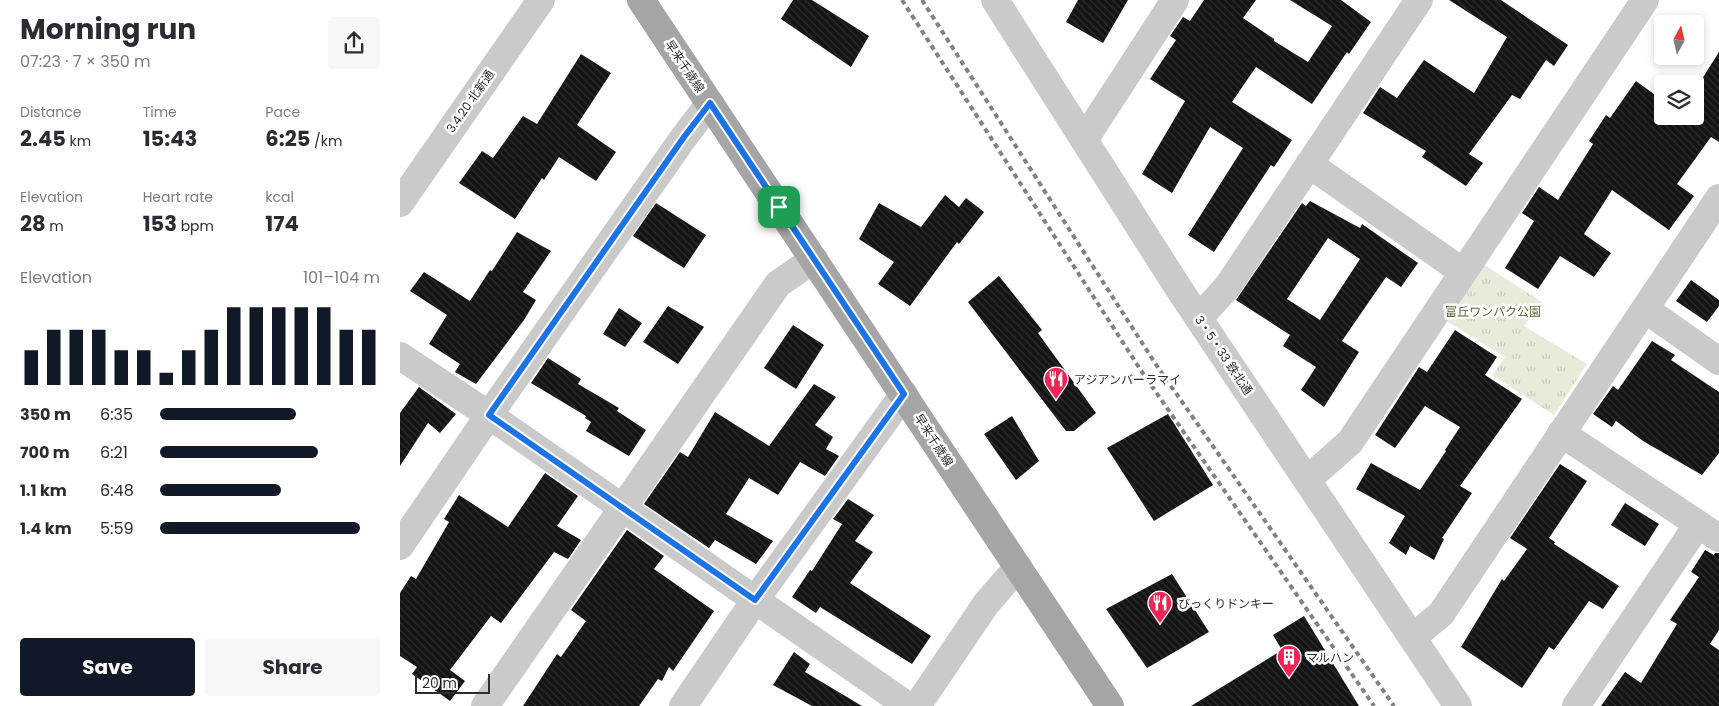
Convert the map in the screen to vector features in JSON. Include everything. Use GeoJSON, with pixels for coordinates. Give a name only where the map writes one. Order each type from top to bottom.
{"type":"FeatureCollection","features":[{"type":"Feature","properties":{"kind":"main road","name":"早来千歳線"},"geometry":{"type":"LineString","coordinates":[[641,0],[1110,706]]}},
{"type":"Feature","properties":{"kind":"street","name":"3.4.20 北新通"},"geometry":{"type":"LineString","coordinates":[[400,203],[541,0]]}},
{"type":"Feature","properties":{"kind":"street","name":"3・5・33 鉄北通"},"geometry":{"type":"LineString","coordinates":[[995,0],[1199,318],[1458,706]]}},
{"type":"Feature","properties":{"kind":"street"},"geometry":{"type":"LineString","coordinates":[[1084,140],[1175,0]]}},
{"type":"Feature","properties":{"kind":"street"},"geometry":{"type":"LineString","coordinates":[[1199,318],[1228,286],[1419,0]]}},
{"type":"Feature","properties":{"kind":"street"},"geometry":{"type":"LineString","coordinates":[[1307,480],[1350,442],[1645,0]]}},
{"type":"Feature","properties":{"kind":"street"},"geometry":{"type":"LineString","coordinates":[[400,546],[489,415],[684,137],[710,103]]}},
{"type":"Feature","properties":{"kind":"street"},"geometry":{"type":"LineString","coordinates":[[1310,164],[1463,272]]}},
{"type":"Feature","properties":{"kind":"street"},"geometry":{"type":"LineString","coordinates":[[1412,637],[1441,614],[1719,198]]}},
{"type":"Feature","properties":{"kind":"street"},"geometry":{"type":"LineString","coordinates":[[485,706],[778,284],[814,259]]}},
{"type":"Feature","properties":{"kind":"street"},"geometry":{"type":"LineString","coordinates":[[1645,309],[1719,361]]}},
{"type":"Feature","properties":{"kind":"street"},"geometry":{"type":"LineString","coordinates":[[400,356],[489,415],[908,706]]}},
{"type":"Feature","properties":{"kind":"street"},"geometry":{"type":"LineString","coordinates":[[683,706],[755,600],[904,394]]}},
{"type":"Feature","properties":{"kind":"street"},"geometry":{"type":"LineString","coordinates":[[1562,433],[1708,531],[1576,706]]}},
{"type":"Feature","properties":{"kind":"street"},"geometry":{"type":"LineString","coordinates":[[917,706],[986,604],[1018,567]]}},
{"type":"Feature","properties":{"kind":"green space","name":"富丘ワンパク公園"},"geometry":{"type":"Polygon","coordinates":[[[1483,264],[1542,302],[1524,326],[1587,364],[1554,415],[1492,375],[1505,357],[1445,320],[1483,264]]]}},
{"type":"Feature","properties":{"kind":"building"},"geometry":{"type":"Polygon","coordinates":[[[793,0],[812,0],[869,36],[851,67],[781,19],[793,0]]]}},
{"type":"Feature","properties":{"kind":"building"},"geometry":{"type":"Polygon","coordinates":[[[1078,0],[1128,0],[1103,43],[1066,22],[1078,0]]]}},
{"type":"Feature","properties":{"kind":"building"},"geometry":{"type":"Polygon","coordinates":[[[1204,0],[1256,0],[1243,18],[1274,39],[1274,41],[1308,62],[1332,26],[1290,0],[1341,0],[1371,22],[1349,54],[1347,52],[1312,104],[1256,67],[1232,102],[1292,140],[1274,167],[1271,165],[1214,252],[1188,235],[1243,148],[1210,127],[1172,193],[1142,174],[1185,101],[1150,79],[1176,40],[1170,36],[1183,17],[1190,21],[1204,0]]]}},
{"type":"Feature","properties":{"kind":"building"},"geometry":{"type":"Polygon","coordinates":[[[1449,0],[1501,0],[1568,45],[1554,66],[1546,60],[1520,99],[1512,95],[1469,154],[1483,163],[1466,186],[1422,157],[1426,151],[1363,113],[1380,87],[1397,98],[1424,60],[1474,93],[1507,37],[1449,0]]]}},
{"type":"Feature","properties":{"kind":"building"},"geometry":{"type":"Polygon","coordinates":[[[1719,52],[1719,142],[1711,137],[1677,184],[1694,196],[1669,230],[1612,190],[1584,234],[1611,253],[1594,277],[1560,256],[1538,289],[1505,268],[1534,221],[1522,213],[1539,187],[1558,200],[1593,144],[1589,141],[1606,115],[1610,118],[1636,81],[1654,94],[1654,125],[1704,125],[1704,76],[1719,52]]]}},
{"type":"Feature","properties":{"kind":"building"},"geometry":{"type":"Polygon","coordinates":[[[581,54],[611,73],[577,125],[616,152],[596,181],[559,157],[544,180],[542,178],[515,219],[459,183],[482,151],[493,158],[523,116],[537,124],[581,54]]]}},
{"type":"Feature","properties":{"kind":"building"},"geometry":{"type":"Polygon","coordinates":[[[945,195],[959,207],[966,198],[984,212],[959,244],[957,242],[910,306],[878,284],[894,262],[859,239],[879,203],[921,227],[945,195]]]}},
{"type":"Feature","properties":{"kind":"building"},"geometry":{"type":"Polygon","coordinates":[[[1310,201],[1360,228],[1362,224],[1418,263],[1401,287],[1386,277],[1342,341],[1359,352],[1324,407],[1301,390],[1316,367],[1283,346],[1290,335],[1236,300],[1302,203],[1306,206],[1310,201]],[[1328,238],[1287,299],[1320,320],[1360,259],[1328,238]]]}},
{"type":"Feature","properties":{"kind":"building"},"geometry":{"type":"Polygon","coordinates":[[[656,203],[706,235],[684,268],[633,236],[656,203]]]}},
{"type":"Feature","properties":{"kind":"building"},"geometry":{"type":"Polygon","coordinates":[[[517,232],[551,251],[523,292],[536,300],[524,320],[476,384],[455,372],[460,364],[429,344],[447,315],[410,291],[424,272],[470,301],[517,232]]]}},
{"type":"Feature","properties":{"kind":"building"},"geometry":{"type":"Polygon","coordinates":[[[999,276],[1042,330],[1038,333],[1096,413],[1074,431],[1066,431],[968,302],[999,276]]]}},
{"type":"Feature","properties":{"kind":"building"},"geometry":{"type":"Polygon","coordinates":[[[1691,280],[1719,300],[1719,306],[1707,322],[1676,301],[1691,280]]]}},
{"type":"Feature","properties":{"kind":"building"},"geometry":{"type":"Polygon","coordinates":[[[668,306],[704,327],[678,364],[643,342],[668,306]]]}},
{"type":"Feature","properties":{"kind":"building"},"geometry":{"type":"Polygon","coordinates":[[[619,308],[642,323],[625,347],[603,334],[619,308]]]}},
{"type":"Feature","properties":{"kind":"building"},"geometry":{"type":"Polygon","coordinates":[[[793,325],[824,345],[796,389],[764,368],[793,325]]]}},
{"type":"Feature","properties":{"kind":"building"},"geometry":{"type":"Polygon","coordinates":[[[1455,330],[1497,357],[1485,375],[1522,399],[1460,486],[1472,493],[1442,538],[1444,539],[1434,560],[1410,546],[1406,555],[1389,543],[1405,516],[1356,489],[1371,463],[1420,490],[1446,451],[1460,427],[1425,406],[1395,448],[1375,435],[1419,367],[1427,372],[1455,330]]]}},
{"type":"Feature","properties":{"kind":"building"},"geometry":{"type":"Polygon","coordinates":[[[1652,341],[1675,355],[1671,360],[1719,392],[1719,453],[1702,475],[1643,441],[1616,421],[1612,427],[1593,414],[1613,386],[1618,390],[1652,341]]]}},
{"type":"Feature","properties":{"kind":"building"},"geometry":{"type":"Polygon","coordinates":[[[548,358],[581,379],[578,384],[619,408],[617,411],[646,430],[629,456],[586,431],[591,422],[585,418],[586,416],[531,383],[548,358]]]}},
{"type":"Feature","properties":{"kind":"building"},"geometry":{"type":"Polygon","coordinates":[[[814,384],[836,397],[815,425],[833,437],[826,449],[839,456],[825,476],[800,462],[778,495],[749,478],[726,514],[773,541],[756,564],[715,540],[709,548],[644,504],[680,452],[688,457],[715,412],[769,446],[814,384]]]}},
{"type":"Feature","properties":{"kind":"building"},"geometry":{"type":"Polygon","coordinates":[[[419,387],[456,414],[440,433],[428,423],[400,466],[400,413],[419,387]]]}},
{"type":"Feature","properties":{"kind":"building"},"geometry":{"type":"Polygon","coordinates":[[[1168,414],[1213,485],[1154,521],[1107,448],[1168,414]]]}},
{"type":"Feature","properties":{"kind":"building"},"geometry":{"type":"Polygon","coordinates":[[[1012,416],[1039,461],[1016,480],[984,434],[1012,416]]]}},
{"type":"Feature","properties":{"kind":"building"},"geometry":{"type":"Polygon","coordinates":[[[1560,464],[1587,481],[1549,538],[1555,542],[1554,544],[1619,586],[1603,609],[1589,601],[1554,650],[1549,647],[1522,688],[1461,647],[1502,579],[1504,581],[1527,549],[1510,538],[1560,464]]]}},
{"type":"Feature","properties":{"kind":"building"},"geometry":{"type":"Polygon","coordinates":[[[545,473],[578,496],[557,526],[581,540],[568,559],[554,552],[501,623],[491,616],[450,670],[465,681],[450,701],[412,674],[417,667],[400,656],[400,593],[411,576],[416,579],[449,522],[444,519],[459,495],[508,527],[545,473]]]}},
{"type":"Feature","properties":{"kind":"building"},"geometry":{"type":"Polygon","coordinates":[[[848,499],[874,515],[855,541],[873,552],[850,583],[931,636],[912,664],[820,607],[816,613],[792,597],[810,570],[812,571],[842,524],[833,519],[848,499]]]}},
{"type":"Feature","properties":{"kind":"building"},"geometry":{"type":"Polygon","coordinates":[[[1625,503],[1659,524],[1645,546],[1611,525],[1625,503]]]}},
{"type":"Feature","properties":{"kind":"building"},"geometry":{"type":"Polygon","coordinates":[[[627,530],[664,556],[654,569],[714,611],[673,671],[669,667],[662,681],[658,679],[639,706],[523,706],[557,654],[561,657],[586,621],[571,610],[627,530]]]}},
{"type":"Feature","properties":{"kind":"building"},"geometry":{"type":"Polygon","coordinates":[[[1705,550],[1714,555],[1719,553],[1719,630],[1710,644],[1719,650],[1719,706],[1601,706],[1625,672],[1641,683],[1677,624],[1670,620],[1699,577],[1691,572],[1705,550]]]}},
{"type":"Feature","properties":{"kind":"building"},"geometry":{"type":"Polygon","coordinates":[[[1172,574],[1209,632],[1147,668],[1106,609],[1172,574]]]}},
{"type":"Feature","properties":{"kind":"building","name":"マルハン"},"geometry":{"type":"Polygon","coordinates":[[[1304,616],[1359,706],[1191,706],[1282,650],[1273,635],[1304,616]]]}},
{"type":"Feature","properties":{"kind":"building"},"geometry":{"type":"Polygon","coordinates":[[[794,652],[810,664],[805,672],[862,706],[812,706],[773,685],[794,652]]]}},
{"type":"Feature","properties":{"kind":"railway"},"geometry":{"type":"LineString","coordinates":[[902,0],[1142,372],[1374,706]]}},
{"type":"Feature","properties":{"kind":"railway"},"geometry":{"type":"LineString","coordinates":[[922,0],[1155,363],[1394,706]]}},
{"type":"Feature","properties":{"kind":"place","name":"アジアンバーラマイ"},"geometry":{"type":"Point","coordinates":[1056,400]}},
{"type":"Feature","properties":{"kind":"place","name":"びっくりドンキー"},"geometry":{"type":"Point","coordinates":[1160,624]}},
{"type":"Feature","properties":{"kind":"place","name":"マルハン"},"geometry":{"type":"Point","coordinates":[1289,678]}},
{"type":"Feature","properties":{"kind":"route"},"geometry":{"type":"LineString","coordinates":[[710,103],[779,207],[904,394],[755,600],[489,415],[684,137],[710,103]]}}]}
